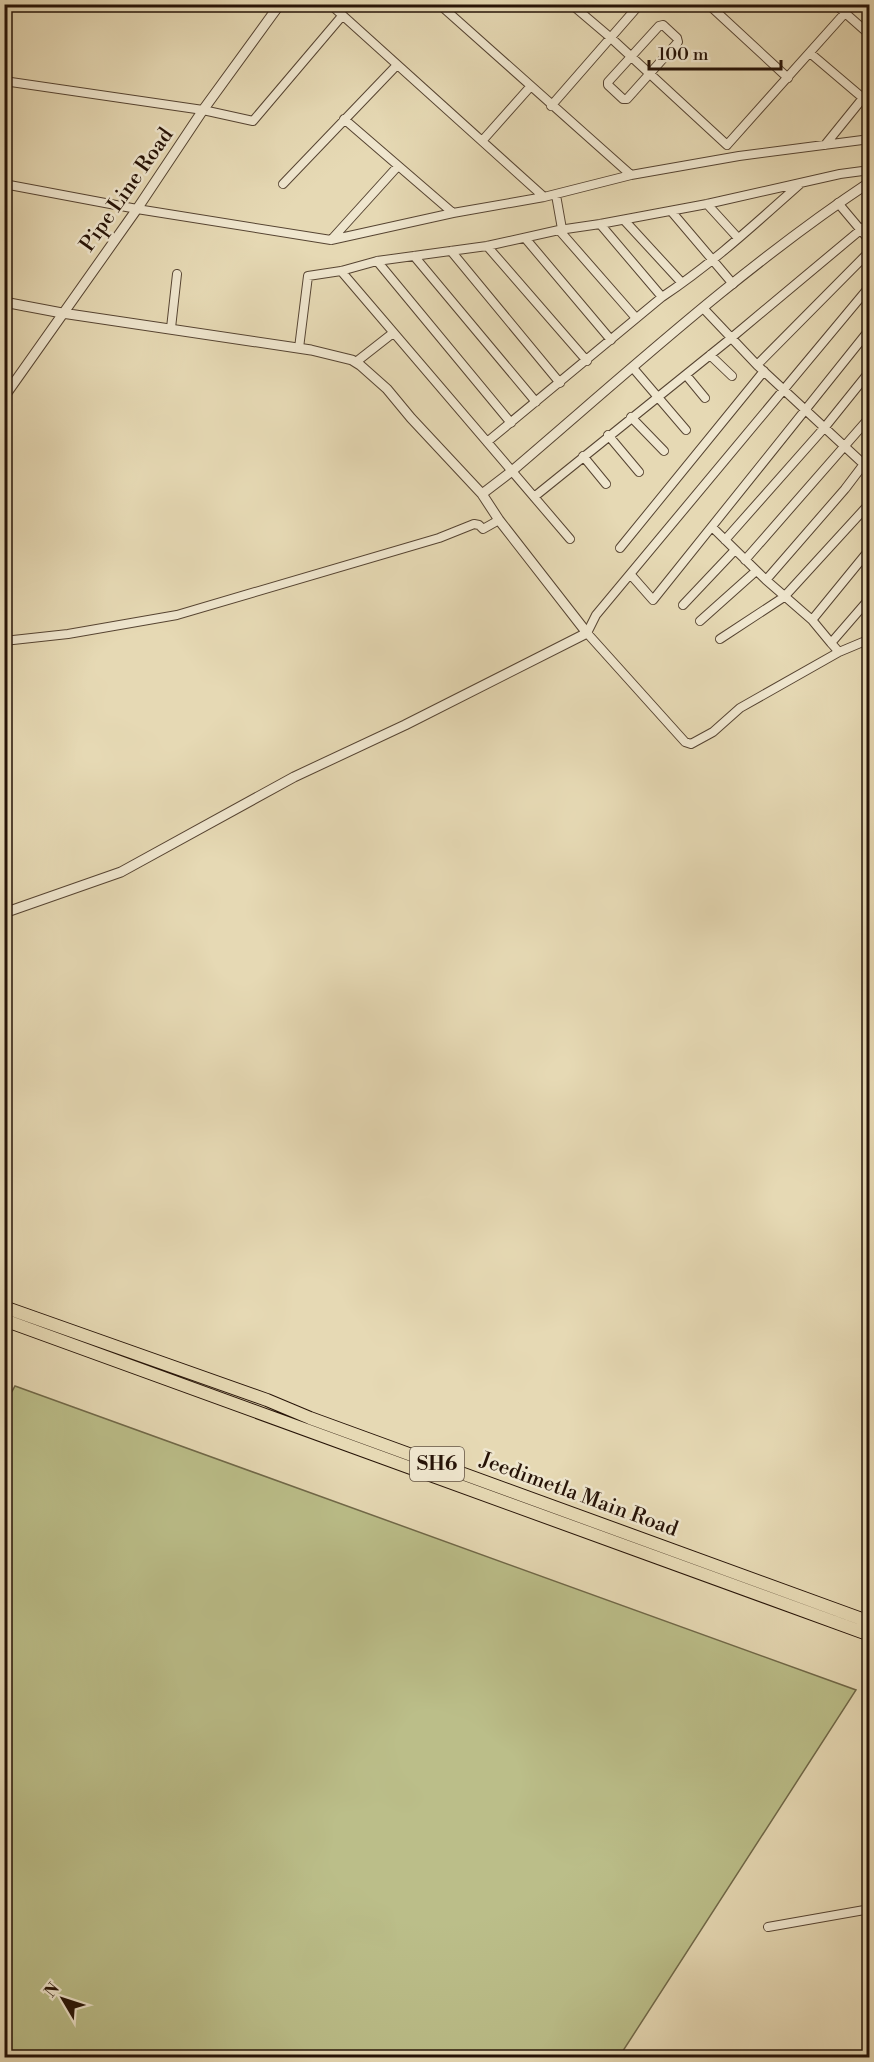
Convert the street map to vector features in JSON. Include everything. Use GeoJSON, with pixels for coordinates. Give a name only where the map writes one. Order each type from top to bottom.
{"type":"FeatureCollection","features":[{"type":"Feature","properties":{"kind":"main road","name":"Jeedimetla Main Road"},"geometry":{"type":"LineString","coordinates":[[6,1314],[267,1400],[310,1418],[870,1622]]}},
{"type":"Feature","properties":{"kind":"main road","name":"Jeedimetla Main Road"},"geometry":{"type":"LineString","coordinates":[[6,1314],[870,1635]]}},
{"type":"Feature","properties":{"kind":"street"},"geometry":{"type":"LineString","coordinates":[[263,4],[278,7]]}},
{"type":"Feature","properties":{"kind":"street"},"geometry":{"type":"LineString","coordinates":[[330,4],[544,197]]}},
{"type":"Feature","properties":{"kind":"street"},"geometry":{"type":"LineString","coordinates":[[571,4],[740,156]]}},
{"type":"Feature","properties":{"kind":"street"},"geometry":{"type":"LineString","coordinates":[[551,106],[640,4]]}},
{"type":"Feature","properties":{"kind":"street"},"geometry":{"type":"LineString","coordinates":[[708,4],[788,78]]}},
{"type":"Feature","properties":{"kind":"street"},"geometry":{"type":"LineString","coordinates":[[836,4],[870,36]]}},
{"type":"Feature","properties":{"kind":"street"},"geometry":{"type":"LineString","coordinates":[[443,6],[551,106],[631,175]]}},
{"type":"Feature","properties":{"kind":"street","name":"Pipe Line Road"},"geometry":{"type":"LineString","coordinates":[[4,398],[203,110],[278,7]]}},
{"type":"Feature","properties":{"kind":"street"},"geometry":{"type":"LineString","coordinates":[[727,145],[845,14]]}},
{"type":"Feature","properties":{"kind":"street"},"geometry":{"type":"LineString","coordinates":[[4,81],[203,110],[253,121],[342,16]]}},
{"type":"Feature","properties":{"kind":"street"},"geometry":{"type":"LineString","coordinates":[[663,25],[677,38],[678,42],[650,74],[627,99],[623,99],[608,85],[608,82],[632,57],[659,26],[663,25]]}},
{"type":"Feature","properties":{"kind":"street"},"geometry":{"type":"LineString","coordinates":[[810,53],[866,101],[825,145]]}},
{"type":"Feature","properties":{"kind":"street"},"geometry":{"type":"LineString","coordinates":[[283,184],[397,65]]}},
{"type":"Feature","properties":{"kind":"street"},"geometry":{"type":"LineString","coordinates":[[482,141],[530,87]]}},
{"type":"Feature","properties":{"kind":"street"},"geometry":{"type":"LineString","coordinates":[[344,118],[453,213]]}},
{"type":"Feature","properties":{"kind":"street"},"geometry":{"type":"LineString","coordinates":[[4,184],[136,209],[331,240],[453,213],[556,195],[631,175],[740,156],[870,139]]}},
{"type":"Feature","properties":{"kind":"street"},"geometry":{"type":"LineString","coordinates":[[331,240],[398,166]]}},
{"type":"Feature","properties":{"kind":"street"},"geometry":{"type":"LineString","coordinates":[[299,348],[308,276],[341,271],[377,261],[487,246],[870,170]]}},
{"type":"Feature","properties":{"kind":"street"},"geometry":{"type":"LineString","coordinates":[[482,494],[703,308],[838,203],[870,182]]}},
{"type":"Feature","properties":{"kind":"street"},"geometry":{"type":"LineString","coordinates":[[487,442],[636,318],[738,238],[801,183]]}},
{"type":"Feature","properties":{"kind":"street"},"geometry":{"type":"LineString","coordinates":[[556,195],[560,230],[636,318]]}},
{"type":"Feature","properties":{"kind":"street"},"geometry":{"type":"LineString","coordinates":[[838,203],[870,242]]}},
{"type":"Feature","properties":{"kind":"street"},"geometry":{"type":"LineString","coordinates":[[707,204],[738,238]]}},
{"type":"Feature","properties":{"kind":"street"},"geometry":{"type":"LineString","coordinates":[[671,211],[733,284]]}},
{"type":"Feature","properties":{"kind":"street"},"geometry":{"type":"LineString","coordinates":[[624,220],[682,283]]}},
{"type":"Feature","properties":{"kind":"street"},"geometry":{"type":"LineString","coordinates":[[534,497],[608,435],[730,339],[870,222]]}},
{"type":"Feature","properties":{"kind":"street"},"geometry":{"type":"LineString","coordinates":[[600,224],[662,297]]}},
{"type":"Feature","properties":{"kind":"street"},"geometry":{"type":"LineString","coordinates":[[525,238],[611,340]]}},
{"type":"Feature","properties":{"kind":"street"},"geometry":{"type":"LineString","coordinates":[[487,246],[587,361]]}},
{"type":"Feature","properties":{"kind":"street"},"geometry":{"type":"LineString","coordinates":[[451,251],[560,383]]}},
{"type":"Feature","properties":{"kind":"street"},"geometry":{"type":"LineString","coordinates":[[620,548],[760,368],[870,251]]}},
{"type":"Feature","properties":{"kind":"street"},"geometry":{"type":"LineString","coordinates":[[414,256],[536,402]]}},
{"type":"Feature","properties":{"kind":"street"},"geometry":{"type":"LineString","coordinates":[[377,261],[511,423]]}},
{"type":"Feature","properties":{"kind":"street"},"geometry":{"type":"LineString","coordinates":[[341,271],[570,539]]}},
{"type":"Feature","properties":{"kind":"street"},"geometry":{"type":"LineString","coordinates":[[171,328],[177,274]]}},
{"type":"Feature","properties":{"kind":"street"},"geometry":{"type":"LineString","coordinates":[[4,913],[121,872],[294,777],[405,725],[587,633],[596,615],[870,286]]}},
{"type":"Feature","properties":{"kind":"street"},"geometry":{"type":"LineString","coordinates":[[4,302],[62,313],[299,348],[356,362],[387,389],[482,494],[499,520],[587,633],[685,742],[691,744],[713,732],[740,708],[838,652],[870,639]]}},
{"type":"Feature","properties":{"kind":"street"},"geometry":{"type":"LineString","coordinates":[[703,308],[760,368],[846,446],[867,459],[870,470]]}},
{"type":"Feature","properties":{"kind":"street"},"geometry":{"type":"LineString","coordinates":[[631,575],[653,600],[870,329]]}},
{"type":"Feature","properties":{"kind":"street"},"geometry":{"type":"LineString","coordinates":[[356,362],[393,333]]}},
{"type":"Feature","properties":{"kind":"street"},"geometry":{"type":"LineString","coordinates":[[710,355],[732,376]]}},
{"type":"Feature","properties":{"kind":"street"},"geometry":{"type":"LineString","coordinates":[[633,368],[686,429]]}},
{"type":"Feature","properties":{"kind":"street"},"geometry":{"type":"LineString","coordinates":[[725,540],[825,427],[870,371]]}},
{"type":"Feature","properties":{"kind":"street"},"geometry":{"type":"LineString","coordinates":[[686,375],[705,398]]}},
{"type":"Feature","properties":{"kind":"street"},"geometry":{"type":"LineString","coordinates":[[631,417],[663,451]]}},
{"type":"Feature","properties":{"kind":"street"},"geometry":{"type":"LineString","coordinates":[[745,560],[870,417]]}},
{"type":"Feature","properties":{"kind":"street"},"geometry":{"type":"LineString","coordinates":[[608,435],[639,472]]}},
{"type":"Feature","properties":{"kind":"street"},"geometry":{"type":"LineString","coordinates":[[583,456],[606,484]]}},
{"type":"Feature","properties":{"kind":"street"},"geometry":{"type":"LineString","coordinates":[[766,580],[846,489],[867,459]]}},
{"type":"Feature","properties":{"kind":"street"},"geometry":{"type":"LineString","coordinates":[[720,639],[784,597],[870,503]]}},
{"type":"Feature","properties":{"kind":"street"},"geometry":{"type":"LineString","coordinates":[[4,641],[68,634],[177,615],[439,538],[474,524],[483,529],[499,520]]}},
{"type":"Feature","properties":{"kind":"street"},"geometry":{"type":"LineString","coordinates":[[712,527],[756,571],[812,620],[838,652]]}},
{"type":"Feature","properties":{"kind":"street"},"geometry":{"type":"LineString","coordinates":[[812,620],[870,549]]}},
{"type":"Feature","properties":{"kind":"street"},"geometry":{"type":"LineString","coordinates":[[683,605],[735,550]]}},
{"type":"Feature","properties":{"kind":"street"},"geometry":{"type":"LineString","coordinates":[[700,621],[756,571]]}},
{"type":"Feature","properties":{"kind":"street"},"geometry":{"type":"LineString","coordinates":[[831,644],[870,598]]}},
{"type":"Feature","properties":{"kind":"street"},"geometry":{"type":"LineString","coordinates":[[768,1927],[870,1909]]}},
{"type":"Feature","properties":{"kind":"green space"},"geometry":{"type":"Polygon","coordinates":[[[15,1386],[856,1690],[619,2057],[5,2057],[4,1406],[15,1386]]]}}]}
